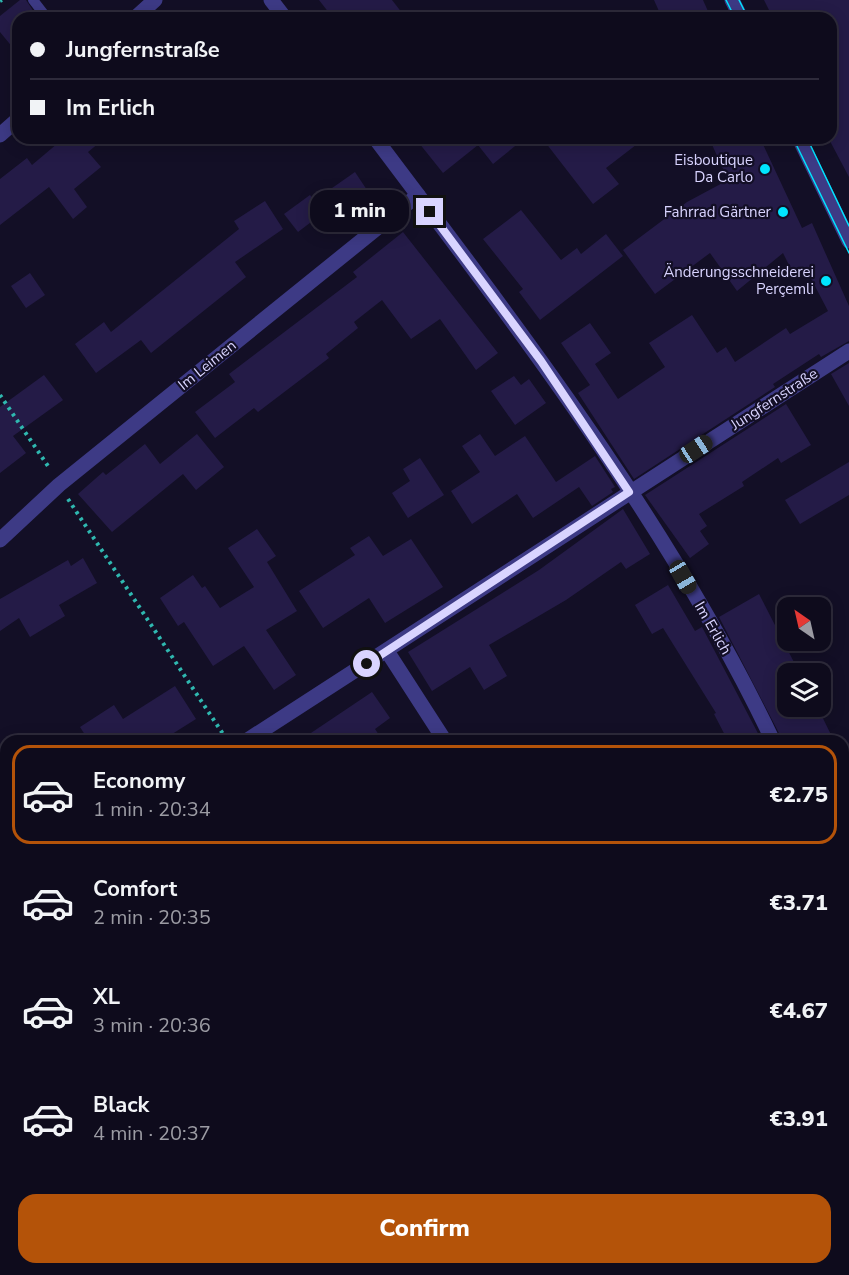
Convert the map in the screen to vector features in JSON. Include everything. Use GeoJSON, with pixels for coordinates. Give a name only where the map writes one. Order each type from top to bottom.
{"type":"FeatureCollection","features":[{"type":"Feature","properties":{"kind":"street"},"geometry":{"type":"LineString","coordinates":[[142,12],[155,0]]}},
{"type":"Feature","properties":{"kind":"street"},"geometry":{"type":"LineString","coordinates":[[271,0],[280,12]]}},
{"type":"Feature","properties":{"kind":"street"},"geometry":{"type":"LineString","coordinates":[[0,135],[12,124]]}},
{"type":"Feature","properties":{"kind":"street","name":"Im Erlich"},"geometry":{"type":"LineString","coordinates":[[380,144],[541,361],[662,540],[750,693],[770,735]]}},
{"type":"Feature","properties":{"kind":"street"},"geometry":{"type":"LineString","coordinates":[[802,144],[849,241]]}},
{"type":"Feature","properties":{"kind":"street","name":"Im Leimen"},"geometry":{"type":"LineString","coordinates":[[0,540],[59,485],[418,195]]}},
{"type":"Feature","properties":{"kind":"street","name":"Jungfernstraße"},"geometry":{"type":"LineString","coordinates":[[255,735],[849,351]]}},
{"type":"Feature","properties":{"kind":"street"},"geometry":{"type":"LineString","coordinates":[[387,651],[441,735]]}},
{"type":"Feature","properties":{"kind":"lane"},"geometry":{"type":"LineString","coordinates":[[33,0],[42,12]]}},
{"type":"Feature","properties":{"kind":"path"},"geometry":{"type":"LineString","coordinates":[[0,394],[224,735]]}},
{"type":"Feature","properties":{"kind":"building"},"geometry":{"type":"Polygon","coordinates":[[[20,0],[26,0],[34,12],[12,12],[12,47],[0,32],[0,16],[20,0]]]}},
{"type":"Feature","properties":{"kind":"building"},"geometry":{"type":"Polygon","coordinates":[[[319,0],[392,0],[401,12],[328,12],[319,0]]]}},
{"type":"Feature","properties":{"kind":"building"},"geometry":{"type":"Polygon","coordinates":[[[654,0],[703,0],[708,12],[659,12],[654,0]]]}},
{"type":"Feature","properties":{"kind":"building"},"geometry":{"type":"Polygon","coordinates":[[[764,0],[849,0],[849,177],[832,144],[837,144],[837,12],[770,12],[764,0]]]}},
{"type":"Feature","properties":{"kind":"building"},"geometry":{"type":"Polygon","coordinates":[[[57,144],[98,144],[88,152],[101,167],[74,189],[87,207],[73,219],[49,187],[0,225],[0,179],[27,158],[32,165],[57,144]]]}},
{"type":"Feature","properties":{"kind":"building"},"geometry":{"type":"Polygon","coordinates":[[[420,144],[518,144],[493,164],[478,145],[443,173],[420,144]]]}},
{"type":"Feature","properties":{"kind":"building"},"geometry":{"type":"Polygon","coordinates":[[[547,144],[637,144],[606,168],[619,184],[593,204],[547,144]]]}},
{"type":"Feature","properties":{"kind":"building"},"geometry":{"type":"Polygon","coordinates":[[[712,144],[763,144],[802,228],[812,223],[849,306],[849,341],[821,357],[819,354],[773,384],[775,387],[634,479],[578,393],[590,385],[561,343],[590,323],[611,353],[595,364],[618,399],[665,367],[649,343],[692,315],[717,353],[726,347],[735,362],[786,328],[790,334],[828,311],[806,269],[794,275],[783,253],[737,291],[710,253],[655,294],[623,250],[687,202],[728,180],[712,144]]]}},
{"type":"Feature","properties":{"kind":"building"},"geometry":{"type":"Polygon","coordinates":[[[355,172],[373,199],[343,219],[325,193],[355,172]]]}},
{"type":"Feature","properties":{"kind":"building"},"geometry":{"type":"Polygon","coordinates":[[[310,195],[323,213],[298,232],[284,214],[310,195]]]}},
{"type":"Feature","properties":{"kind":"building"},"geometry":{"type":"Polygon","coordinates":[[[265,201],[283,229],[235,262],[246,277],[151,353],[141,340],[96,373],[75,344],[104,322],[111,332],[239,229],[234,221],[265,201]]]}},
{"type":"Feature","properties":{"kind":"building"},"geometry":{"type":"Polygon","coordinates":[[[521,210],[561,260],[577,248],[581,254],[606,234],[623,256],[540,320],[519,292],[523,289],[483,239],[521,210]]]}},
{"type":"Feature","properties":{"kind":"building"},"geometry":{"type":"Polygon","coordinates":[[[403,232],[498,353],[476,370],[440,319],[411,339],[382,300],[354,322],[358,328],[326,354],[329,358],[258,412],[254,408],[215,438],[195,412],[235,382],[229,374],[357,277],[353,272],[403,232]]]}},
{"type":"Feature","properties":{"kind":"building"},"geometry":{"type":"Polygon","coordinates":[[[30,273],[45,295],[26,308],[11,286],[30,273]]]}},
{"type":"Feature","properties":{"kind":"building"},"geometry":{"type":"Polygon","coordinates":[[[849,363],[849,406],[831,374],[849,363]]]}},
{"type":"Feature","properties":{"kind":"building"},"geometry":{"type":"Polygon","coordinates":[[[44,375],[63,400],[13,436],[26,453],[0,473],[0,407],[44,375]]]}},
{"type":"Feature","properties":{"kind":"building"},"geometry":{"type":"Polygon","coordinates":[[[514,376],[521,385],[529,379],[546,403],[515,425],[491,391],[514,376]]]}},
{"type":"Feature","properties":{"kind":"building"},"geometry":{"type":"Polygon","coordinates":[[[786,404],[811,445],[781,463],[778,458],[742,482],[744,486],[699,514],[707,526],[700,531],[709,544],[690,558],[645,495],[786,404]]]}},
{"type":"Feature","properties":{"kind":"building"},"geometry":{"type":"Polygon","coordinates":[[[197,434],[224,467],[196,490],[183,474],[112,532],[78,494],[103,472],[106,475],[145,444],[160,464],[197,434]]]}},
{"type":"Feature","properties":{"kind":"building"},"geometry":{"type":"Polygon","coordinates":[[[480,434],[495,456],[525,436],[556,482],[595,456],[615,487],[611,489],[613,492],[592,506],[579,487],[533,518],[517,494],[472,524],[451,491],[480,472],[462,446],[480,434]]]}},
{"type":"Feature","properties":{"kind":"building"},"geometry":{"type":"Polygon","coordinates":[[[420,458],[444,495],[408,518],[392,493],[410,481],[403,469],[420,458]]]}},
{"type":"Feature","properties":{"kind":"building"},"geometry":{"type":"Polygon","coordinates":[[[849,462],[849,495],[800,524],[785,500],[849,462]]]}},
{"type":"Feature","properties":{"kind":"building"},"geometry":{"type":"Polygon","coordinates":[[[623,509],[650,554],[626,569],[621,562],[566,600],[489,645],[507,676],[484,690],[470,667],[432,691],[408,652],[539,570],[623,509]]]}},
{"type":"Feature","properties":{"kind":"building"},"geometry":{"type":"Polygon","coordinates":[[[257,529],[276,556],[267,562],[297,611],[266,630],[296,675],[274,690],[244,646],[213,666],[184,622],[178,626],[160,598],[193,575],[202,588],[205,586],[220,608],[254,587],[228,548],[257,529]]]}},
{"type":"Feature","properties":{"kind":"building"},"geometry":{"type":"Polygon","coordinates":[[[369,536],[383,556],[411,539],[443,587],[385,623],[369,598],[323,628],[299,591],[355,555],[350,548],[369,536]]]}},
{"type":"Feature","properties":{"kind":"building"},"geometry":{"type":"Polygon","coordinates":[[[83,558],[97,583],[59,605],[65,616],[30,637],[19,618],[0,631],[0,599],[68,560],[71,566],[83,558]]]}},
{"type":"Feature","properties":{"kind":"building"},"geometry":{"type":"Polygon","coordinates":[[[668,585],[695,631],[702,627],[759,735],[725,735],[714,714],[716,713],[663,628],[652,634],[635,605],[668,585]]]}},
{"type":"Feature","properties":{"kind":"building"},"geometry":{"type":"Polygon","coordinates":[[[759,594],[777,629],[777,651],[788,651],[794,663],[777,663],[777,717],[822,717],[831,735],[780,735],[719,617],[759,594]]]}},
{"type":"Feature","properties":{"kind":"building"},"geometry":{"type":"Polygon","coordinates":[[[175,686],[196,719],[171,735],[85,735],[80,727],[114,705],[123,719],[175,686]]]}},
{"type":"Feature","properties":{"kind":"building"},"geometry":{"type":"Polygon","coordinates":[[[372,692],[390,718],[375,729],[379,735],[308,735],[372,692]]]}},
{"type":"Feature","properties":{"kind":"tram line"},"geometry":{"type":"LineString","coordinates":[[726,0],[732,12]]}},
{"type":"Feature","properties":{"kind":"tram line"},"geometry":{"type":"LineString","coordinates":[[739,0],[745,12]]}},
{"type":"Feature","properties":{"kind":"tram line"},"geometry":{"type":"LineString","coordinates":[[796,144],[849,253]]}},
{"type":"Feature","properties":{"kind":"tram line"},"geometry":{"type":"LineString","coordinates":[[810,144],[849,226]]}},
{"type":"Feature","properties":{"kind":"place","name":"Eisboutique Da Carlo"},"geometry":{"type":"Point","coordinates":[765,169]}},
{"type":"Feature","properties":{"kind":"place","name":"Fahrrad Gärtner"},"geometry":{"type":"Point","coordinates":[783,212]}},
{"type":"Feature","properties":{"kind":"place","name":"Änderungsschneiderei Perçemli"},"geometry":{"type":"Point","coordinates":[826,281]}},
{"type":"Feature","properties":{"kind":"route"},"geometry":{"type":"LineString","coordinates":[[367,664],[629,492],[541,361],[430,212]]}}]}
